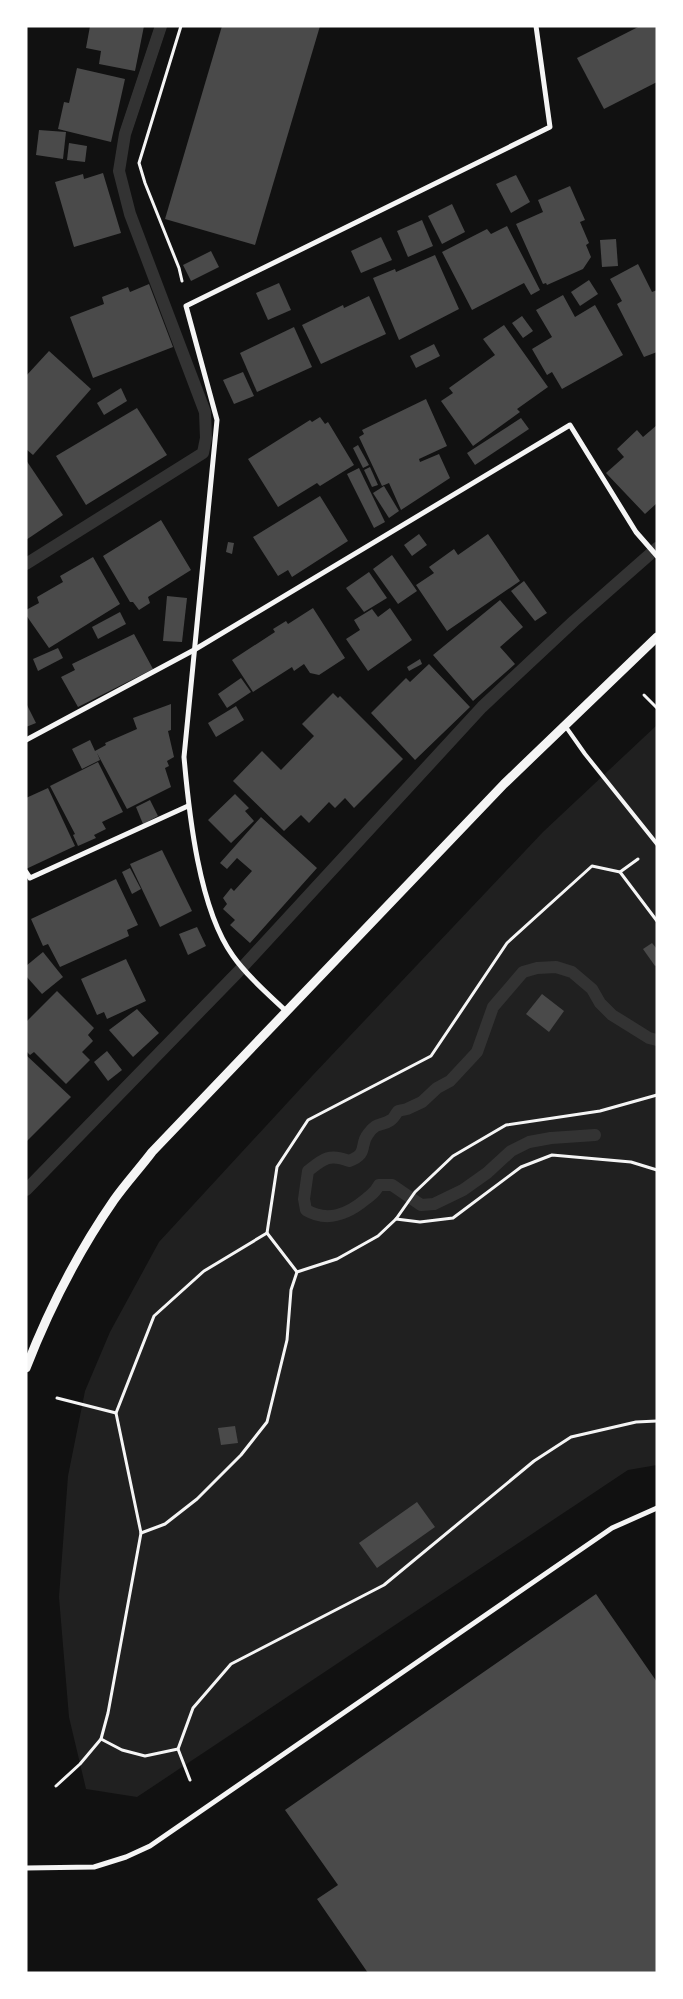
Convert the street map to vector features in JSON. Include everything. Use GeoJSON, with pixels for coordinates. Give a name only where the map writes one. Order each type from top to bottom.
{"type":"FeatureCollection","features":[{"type":"Feature","properties":{"kind":"street"},"geometry":{"type":"LineString","coordinates":[[286,1012],[232,956],[216,926],[205,894],[188,806],[184,756],[217,420],[186,306],[550,128],[536,26]]}},
{"type":"Feature","properties":{"kind":"street"},"geometry":{"type":"LineString","coordinates":[[26,740],[194,650],[570,425],[636,532],[657,556]]}},
{"type":"Feature","properties":{"kind":"street"},"geometry":{"type":"LineString","coordinates":[[26,1368],[46,1317],[86,1245],[114,1200],[152,1152],[504,784],[657,637]]}},
{"type":"Feature","properties":{"kind":"street"},"geometry":{"type":"LineString","coordinates":[[26,872],[30,878],[188,806]]}},
{"type":"Feature","properties":{"kind":"street"},"geometry":{"type":"LineString","coordinates":[[26,1868],[94,1867],[126,1857],[150,1846],[612,1528],[657,1508]]}},
{"type":"Feature","properties":{"kind":"lane"},"geometry":{"type":"LineString","coordinates":[[564,725],[657,844]]}},
{"type":"Feature","properties":{"kind":"path"},"geometry":{"type":"LineString","coordinates":[[181,26],[139,163],[145,183],[179,268],[186,306]]}},
{"type":"Feature","properties":{"kind":"path"},"geometry":{"type":"LineString","coordinates":[[644,695],[657,708]]}},
{"type":"Feature","properties":{"kind":"path"},"geometry":{"type":"LineString","coordinates":[[297,1272],[267,1233],[276,1167],[308,1120],[431,1056],[507,942],[592,866],[620,872],[657,921]]}},
{"type":"Feature","properties":{"kind":"path"},"geometry":{"type":"LineString","coordinates":[[297,1272],[337,1259],[378,1236],[396,1219],[415,1192],[452,1156],[506,1125],[600,1111],[657,1095]]}},
{"type":"Feature","properties":{"kind":"path"},"geometry":{"type":"LineString","coordinates":[[396,1219],[420,1222],[453,1218],[522,1167],[552,1155],[631,1162],[657,1170]]}},
{"type":"Feature","properties":{"kind":"path"},"geometry":{"type":"LineString","coordinates":[[56,1786],[80,1764],[101,1739],[108,1713],[142,1533],[116,1413],[154,1316],[204,1271],[267,1233]]}},
{"type":"Feature","properties":{"kind":"path"},"geometry":{"type":"LineString","coordinates":[[142,1533],[165,1524],[197,1499],[241,1455],[266,1422],[287,1340],[291,1290],[297,1272]]}},
{"type":"Feature","properties":{"kind":"path"},"geometry":{"type":"LineString","coordinates":[[57,1398],[116,1413]]}},
{"type":"Feature","properties":{"kind":"path"},"geometry":{"type":"LineString","coordinates":[[190,1780],[178,1749],[193,1708],[231,1664],[384,1585],[534,1461],[571,1437],[636,1422],[657,1421]]}},
{"type":"Feature","properties":{"kind":"path"},"geometry":{"type":"LineString","coordinates":[[101,1739],[122,1750],[145,1756],[178,1749]]}},
{"type":"Feature","properties":{"kind":"shaded area"},"geometry":{"type":"Polygon","coordinates":[[[657,725],[657,1465],[628,1470],[137,1797],[86,1789],[69,1717],[59,1597],[68,1476],[85,1391],[110,1332],[159,1242],[313,1075],[543,832],[657,725]]]}},
{"type":"Feature","properties":{"kind":"building"},"geometry":{"type":"Polygon","coordinates":[[[90,26],[144,26],[135,71],[99,64],[101,51],[86,48],[90,26]]]}},
{"type":"Feature","properties":{"kind":"building"},"geometry":{"type":"Polygon","coordinates":[[[222,26],[320,26],[255,245],[165,219],[222,26]]]}},
{"type":"Feature","properties":{"kind":"building"},"geometry":{"type":"Polygon","coordinates":[[[640,26],[657,26],[657,82],[604,109],[577,58],[640,26]]]}},
{"type":"Feature","properties":{"kind":"building"},"geometry":{"type":"Polygon","coordinates":[[[77,68],[125,79],[111,142],[58,129],[64,102],[69,103],[77,68]]]}},
{"type":"Feature","properties":{"kind":"building"},"geometry":{"type":"Polygon","coordinates":[[[39,130],[66,132],[63,159],[36,155],[39,130]]]}},
{"type":"Feature","properties":{"kind":"building"},"geometry":{"type":"Polygon","coordinates":[[[69,143],[87,146],[85,162],[67,160],[69,143]]]}},
{"type":"Feature","properties":{"kind":"building"},"geometry":{"type":"Polygon","coordinates":[[[103,173],[121,233],[74,247],[55,182],[83,174],[84,179],[103,173]]]}},
{"type":"Feature","properties":{"kind":"building"},"geometry":{"type":"Polygon","coordinates":[[[516,175],[530,202],[511,213],[496,184],[516,175]]]}},
{"type":"Feature","properties":{"kind":"building"},"geometry":{"type":"Polygon","coordinates":[[[570,186],[585,220],[580,222],[589,243],[586,245],[591,257],[583,269],[547,285],[546,283],[543,284],[516,224],[543,212],[538,200],[570,186]]]}},
{"type":"Feature","properties":{"kind":"building"},"geometry":{"type":"Polygon","coordinates":[[[452,204],[465,232],[442,244],[428,216],[452,204]]]}},
{"type":"Feature","properties":{"kind":"building"},"geometry":{"type":"Polygon","coordinates":[[[422,220],[433,246],[408,257],[397,231],[422,220]]]}},
{"type":"Feature","properties":{"kind":"building"},"geometry":{"type":"Polygon","coordinates":[[[507,226],[540,290],[531,295],[524,283],[472,310],[442,252],[487,229],[491,234],[507,226]]]}},
{"type":"Feature","properties":{"kind":"building"},"geometry":{"type":"Polygon","coordinates":[[[381,237],[392,260],[361,273],[351,251],[381,237]]]}},
{"type":"Feature","properties":{"kind":"building"},"geometry":{"type":"Polygon","coordinates":[[[616,239],[618,266],[602,267],[600,240],[616,239]]]}},
{"type":"Feature","properties":{"kind":"building"},"geometry":{"type":"Polygon","coordinates":[[[211,251],[219,267],[191,281],[183,265],[211,251]]]}},
{"type":"Feature","properties":{"kind":"building"},"geometry":{"type":"Polygon","coordinates":[[[435,255],[459,309],[399,340],[373,278],[395,269],[396,272],[435,255]]]}},
{"type":"Feature","properties":{"kind":"building"},"geometry":{"type":"Polygon","coordinates":[[[638,264],[652,292],[657,290],[657,352],[644,357],[617,304],[622,301],[610,279],[638,264]]]}},
{"type":"Feature","properties":{"kind":"building"},"geometry":{"type":"Polygon","coordinates":[[[589,280],[598,294],[580,306],[571,292],[589,280]]]}},
{"type":"Feature","properties":{"kind":"building"},"geometry":{"type":"Polygon","coordinates":[[[279,283],[291,310],[268,320],[256,293],[279,283]]]}},
{"type":"Feature","properties":{"kind":"building"},"geometry":{"type":"Polygon","coordinates":[[[149,284],[173,347],[93,378],[70,317],[104,304],[102,297],[128,287],[130,292],[149,284]]]}},
{"type":"Feature","properties":{"kind":"building"},"geometry":{"type":"Polygon","coordinates":[[[563,295],[575,317],[595,305],[623,355],[562,389],[552,372],[547,375],[532,349],[552,337],[536,310],[563,295]]]}},
{"type":"Feature","properties":{"kind":"building"},"geometry":{"type":"Polygon","coordinates":[[[369,296],[386,334],[321,364],[302,325],[343,305],[344,308],[369,296]]]}},
{"type":"Feature","properties":{"kind":"building"},"geometry":{"type":"Polygon","coordinates":[[[522,316],[533,331],[523,338],[512,323],[522,316]]]}},
{"type":"Feature","properties":{"kind":"building"},"geometry":{"type":"Polygon","coordinates":[[[504,325],[548,387],[517,409],[520,412],[473,446],[441,401],[453,393],[449,388],[495,355],[483,339],[504,325]]]}},
{"type":"Feature","properties":{"kind":"building"},"geometry":{"type":"Polygon","coordinates":[[[294,327],[312,367],[257,392],[240,353],[294,327]]]}},
{"type":"Feature","properties":{"kind":"building"},"geometry":{"type":"Polygon","coordinates":[[[434,344],[440,356],[416,368],[410,356],[434,344]]]}},
{"type":"Feature","properties":{"kind":"building"},"geometry":{"type":"Polygon","coordinates":[[[49,351],[91,389],[33,455],[26,449],[26,376],[49,351]]]}},
{"type":"Feature","properties":{"kind":"building"},"geometry":{"type":"Polygon","coordinates":[[[243,372],[254,396],[234,404],[223,380],[243,372]]]}},
{"type":"Feature","properties":{"kind":"building"},"geometry":{"type":"Polygon","coordinates":[[[121,388],[127,401],[104,415],[97,403],[121,388]]]}},
{"type":"Feature","properties":{"kind":"building"},"geometry":{"type":"Polygon","coordinates":[[[426,399],[447,446],[419,459],[420,462],[439,454],[450,478],[401,510],[389,483],[382,486],[359,437],[364,434],[362,430],[426,399]]]}},
{"type":"Feature","properties":{"kind":"building"},"geometry":{"type":"Polygon","coordinates":[[[137,408],[167,455],[86,505],[56,456],[137,408]]]}},
{"type":"Feature","properties":{"kind":"building"},"geometry":{"type":"Polygon","coordinates":[[[320,417],[325,424],[328,422],[354,465],[320,486],[317,483],[278,507],[248,459],[310,420],[312,422],[320,417]]]}},
{"type":"Feature","properties":{"kind":"building"},"geometry":{"type":"Polygon","coordinates":[[[521,418],[529,429],[475,465],[467,453],[521,418]]]}},
{"type":"Feature","properties":{"kind":"building"},"geometry":{"type":"Polygon","coordinates":[[[657,425],[657,503],[645,514],[606,473],[624,457],[617,449],[637,430],[643,437],[657,425]]]}},
{"type":"Feature","properties":{"kind":"building"},"geometry":{"type":"Polygon","coordinates":[[[358,445],[369,465],[363,468],[353,448],[358,445]]]}},
{"type":"Feature","properties":{"kind":"building"},"geometry":{"type":"Polygon","coordinates":[[[26,460],[63,515],[26,540],[26,460]]]}},
{"type":"Feature","properties":{"kind":"building"},"geometry":{"type":"Polygon","coordinates":[[[370,467],[378,485],[372,487],[364,470],[370,467]]]}},
{"type":"Feature","properties":{"kind":"building"},"geometry":{"type":"Polygon","coordinates":[[[359,468],[385,522],[374,528],[347,474],[359,468]]]}},
{"type":"Feature","properties":{"kind":"building"},"geometry":{"type":"Polygon","coordinates":[[[384,486],[399,511],[389,518],[373,493],[384,486]]]}},
{"type":"Feature","properties":{"kind":"building"},"geometry":{"type":"Polygon","coordinates":[[[320,496],[348,541],[292,577],[288,570],[278,576],[253,537],[320,496]]]}},
{"type":"Feature","properties":{"kind":"building"},"geometry":{"type":"Polygon","coordinates":[[[161,520],[191,570],[148,597],[150,603],[139,610],[133,602],[130,602],[103,556],[161,520]]]}},
{"type":"Feature","properties":{"kind":"building"},"geometry":{"type":"Polygon","coordinates":[[[419,534],[427,545],[412,556],[404,545],[419,534]]]}},
{"type":"Feature","properties":{"kind":"building"},"geometry":{"type":"Polygon","coordinates":[[[488,534],[520,581],[447,631],[416,585],[434,573],[429,567],[454,549],[458,555],[488,534]]]}},
{"type":"Feature","properties":{"kind":"building"},"geometry":{"type":"Polygon","coordinates":[[[228,542],[234,543],[232,554],[226,552],[228,542]]]}},
{"type":"Feature","properties":{"kind":"building"},"geometry":{"type":"Polygon","coordinates":[[[392,555],[417,591],[398,604],[373,569],[392,555]]]}},
{"type":"Feature","properties":{"kind":"building"},"geometry":{"type":"Polygon","coordinates":[[[93,557],[120,604],[49,648],[26,615],[26,610],[39,603],[37,597],[63,582],[60,576],[93,557]]]}},
{"type":"Feature","properties":{"kind":"building"},"geometry":{"type":"Polygon","coordinates":[[[369,572],[387,598],[364,612],[346,588],[369,572]]]}},
{"type":"Feature","properties":{"kind":"building"},"geometry":{"type":"Polygon","coordinates":[[[524,581],[547,613],[535,621],[511,591],[524,581]]]}},
{"type":"Feature","properties":{"kind":"building"},"geometry":{"type":"Polygon","coordinates":[[[167,596],[187,598],[182,642],[163,641],[167,596]]]}},
{"type":"Feature","properties":{"kind":"building"},"geometry":{"type":"Polygon","coordinates":[[[500,600],[523,627],[500,647],[515,664],[473,701],[433,655],[500,600]]]}},
{"type":"Feature","properties":{"kind":"building"},"geometry":{"type":"Polygon","coordinates":[[[313,608],[345,658],[319,675],[310,673],[304,664],[294,671],[292,667],[253,692],[232,660],[275,632],[273,629],[286,621],[288,624],[313,608]]]}},
{"type":"Feature","properties":{"kind":"building"},"geometry":{"type":"Polygon","coordinates":[[[390,608],[412,640],[368,671],[346,639],[360,630],[354,620],[372,609],[378,617],[390,608]]]}},
{"type":"Feature","properties":{"kind":"building"},"geometry":{"type":"Polygon","coordinates":[[[120,612],[126,624],[98,639],[92,627],[120,612]]]}},
{"type":"Feature","properties":{"kind":"building"},"geometry":{"type":"Polygon","coordinates":[[[134,634],[153,669],[78,707],[61,677],[75,670],[72,664],[134,634]]]}},
{"type":"Feature","properties":{"kind":"building"},"geometry":{"type":"Polygon","coordinates":[[[58,648],[63,658],[38,671],[33,659],[58,648]]]}},
{"type":"Feature","properties":{"kind":"building"},"geometry":{"type":"Polygon","coordinates":[[[420,659],[422,664],[409,671],[407,667],[420,659]]]}},
{"type":"Feature","properties":{"kind":"building"},"geometry":{"type":"Polygon","coordinates":[[[429,664],[470,707],[415,760],[371,713],[406,678],[410,682],[429,664]]]}},
{"type":"Feature","properties":{"kind":"building"},"geometry":{"type":"Polygon","coordinates":[[[241,678],[251,692],[227,708],[218,694],[241,678]]]}},
{"type":"Feature","properties":{"kind":"building"},"geometry":{"type":"Polygon","coordinates":[[[333,693],[338,698],[340,696],[403,759],[354,808],[345,798],[335,808],[329,802],[309,823],[301,815],[284,831],[233,781],[262,751],[281,770],[314,736],[302,724],[333,693]]]}},
{"type":"Feature","properties":{"kind":"building"},"geometry":{"type":"Polygon","coordinates":[[[26,703],[36,723],[26,727],[26,703]]]}},
{"type":"Feature","properties":{"kind":"building"},"geometry":{"type":"Polygon","coordinates":[[[171,704],[171,730],[168,731],[174,757],[167,761],[169,766],[165,768],[171,787],[127,809],[97,753],[100,760],[82,769],[72,749],[90,740],[95,751],[106,745],[105,743],[137,729],[133,718],[171,704]]]}},
{"type":"Feature","properties":{"kind":"building"},"geometry":{"type":"Polygon","coordinates":[[[236,706],[244,720],[216,737],[208,723],[236,706]]]}},
{"type":"Feature","properties":{"kind":"building"},"geometry":{"type":"Polygon","coordinates":[[[98,762],[123,812],[102,822],[106,829],[94,835],[96,838],[78,846],[73,835],[75,834],[50,786],[98,762]]]}},
{"type":"Feature","properties":{"kind":"building"},"geometry":{"type":"Polygon","coordinates":[[[48,788],[75,846],[26,869],[26,798],[48,788]]]}},
{"type":"Feature","properties":{"kind":"building"},"geometry":{"type":"Polygon","coordinates":[[[235,794],[249,808],[245,811],[254,821],[231,843],[208,820],[235,794]]]}},
{"type":"Feature","properties":{"kind":"building"},"geometry":{"type":"Polygon","coordinates":[[[150,800],[158,816],[143,824],[136,807],[150,800]]]}},
{"type":"Feature","properties":{"kind":"building"},"geometry":{"type":"Polygon","coordinates":[[[261,817],[317,868],[250,943],[230,925],[235,920],[223,909],[227,904],[223,898],[231,888],[234,891],[252,871],[237,858],[227,869],[220,863],[261,817]]]}},
{"type":"Feature","properties":{"kind":"building"},"geometry":{"type":"Polygon","coordinates":[[[162,850],[192,911],[160,927],[130,864],[162,850]]]}},
{"type":"Feature","properties":{"kind":"building"},"geometry":{"type":"Polygon","coordinates":[[[130,868],[141,889],[132,894],[122,872],[130,868]]]}},
{"type":"Feature","properties":{"kind":"building"},"geometry":{"type":"Polygon","coordinates":[[[116,879],[138,925],[127,930],[129,936],[60,967],[48,944],[43,946],[31,919],[116,879]]]}},
{"type":"Feature","properties":{"kind":"building"},"geometry":{"type":"Polygon","coordinates":[[[197,927],[206,946],[188,955],[179,934],[197,927]]]}},
{"type":"Feature","properties":{"kind":"building"},"geometry":{"type":"Polygon","coordinates":[[[652,943],[657,949],[657,965],[655,966],[643,949],[652,943]]]}},
{"type":"Feature","properties":{"kind":"building"},"geometry":{"type":"Polygon","coordinates":[[[43,952],[63,977],[42,994],[26,976],[26,966],[43,952]]]}},
{"type":"Feature","properties":{"kind":"building"},"geometry":{"type":"Polygon","coordinates":[[[126,959],[146,1001],[107,1019],[104,1012],[97,1015],[81,979],[126,959]]]}},
{"type":"Feature","properties":{"kind":"building"},"geometry":{"type":"Polygon","coordinates":[[[57,991],[94,1028],[88,1035],[93,1041],[82,1052],[90,1060],[66,1084],[34,1052],[30,1055],[26,1051],[26,1022],[57,991]]]}},
{"type":"Feature","properties":{"kind":"building"},"geometry":{"type":"Polygon","coordinates":[[[542,994],[564,1011],[549,1032],[526,1014],[542,994]]]}},
{"type":"Feature","properties":{"kind":"building"},"geometry":{"type":"Polygon","coordinates":[[[137,1009],[159,1033],[133,1057],[109,1030],[137,1009]]]}},
{"type":"Feature","properties":{"kind":"building"},"geometry":{"type":"Polygon","coordinates":[[[107,1051],[122,1070],[108,1081],[94,1062],[107,1051]]]}},
{"type":"Feature","properties":{"kind":"building"},"geometry":{"type":"Polygon","coordinates":[[[26,1055],[71,1097],[26,1142],[26,1055]]]}},
{"type":"Feature","properties":{"kind":"building"},"geometry":{"type":"Polygon","coordinates":[[[235,1426],[238,1443],[221,1445],[218,1428],[235,1426]]]}},
{"type":"Feature","properties":{"kind":"building"},"geometry":{"type":"Polygon","coordinates":[[[417,1502],[435,1527],[377,1568],[359,1543],[417,1502]]]}},
{"type":"Feature","properties":{"kind":"building"},"geometry":{"type":"Polygon","coordinates":[[[596,1594],[657,1682],[657,1973],[368,1973],[317,1899],[338,1885],[285,1810],[596,1594]]]}},
{"type":"Feature","properties":{"kind":"waterway"},"geometry":{"type":"LineString","coordinates":[[26,564],[203,453],[206,438],[205,412],[130,214],[119,171],[125,134],[161,26]]}},
{"type":"Feature","properties":{"kind":"waterway"},"geometry":{"type":"LineString","coordinates":[[26,1190],[238,972],[482,707],[574,621],[657,548]]}},
{"type":"Feature","properties":{"kind":"waterway"},"geometry":{"type":"LineString","coordinates":[[595,1135],[551,1138],[529,1142],[511,1151],[487,1173],[463,1190],[434,1204],[421,1205],[392,1185],[379,1185],[372,1194],[359,1204],[338,1215],[322,1216],[306,1210],[304,1199],[308,1171],[327,1158],[331,1157],[349,1161],[355,1158],[361,1152],[365,1138],[374,1127],[388,1122],[394,1118],[398,1111],[422,1102],[437,1088],[450,1081],[477,1052],[493,1007],[523,972],[537,968],[556,967],[572,972],[592,989],[600,1003],[612,1015],[649,1038],[657,1040]]}}]}
